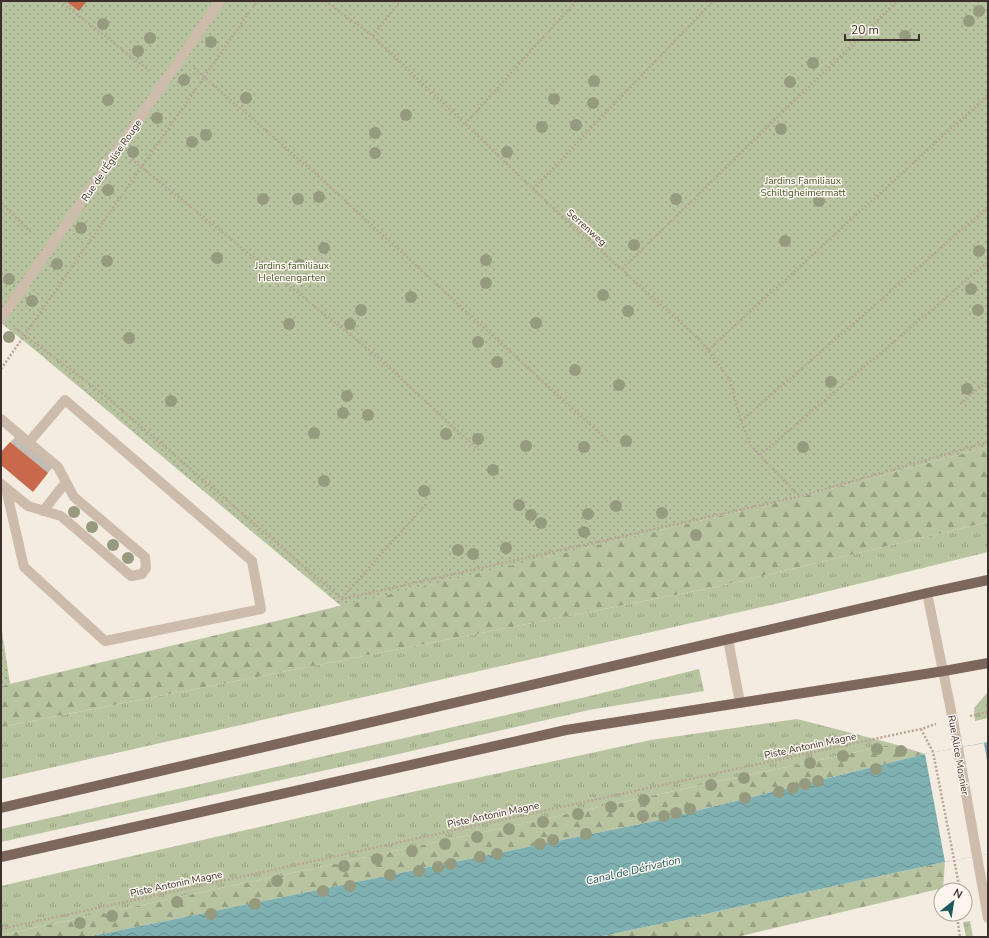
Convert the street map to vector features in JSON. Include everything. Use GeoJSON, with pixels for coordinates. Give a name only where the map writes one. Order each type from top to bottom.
{"type":"FeatureCollection","features":[{"type":"Feature","properties":{"kind":"main road"},"geometry":{"type":"LineString","coordinates":[[1,808],[988,580]]}},
{"type":"Feature","properties":{"kind":"main road"},"geometry":{"type":"LineString","coordinates":[[1,857],[566,730],[988,663]]}},
{"type":"Feature","properties":{"kind":"street","name":"Rue de l'Église Rouge"},"geometry":{"type":"LineString","coordinates":[[1,319],[220,1]]}},
{"type":"Feature","properties":{"kind":"street"},"geometry":{"type":"LineString","coordinates":[[4,486],[24,567],[105,641],[261,609],[252,561],[65,400],[29,442]]}},
{"type":"Feature","properties":{"kind":"street"},"geometry":{"type":"LineString","coordinates":[[1,419],[58,467],[74,496],[145,556],[146,568],[142,574],[131,576],[61,516],[28,506],[4,486]]}},
{"type":"Feature","properties":{"kind":"street"},"geometry":{"type":"LineString","coordinates":[[43,511],[66,482]]}},
{"type":"Feature","properties":{"kind":"street","name":"Rue Alice Mosnier"},"geometry":{"type":"LineString","coordinates":[[927,593],[944,671],[988,918]]}},
{"type":"Feature","properties":{"kind":"street"},"geometry":{"type":"LineString","coordinates":[[728,639],[740,703]]}},
{"type":"Feature","properties":{"kind":"path"},"geometry":{"type":"LineString","coordinates":[[60,1],[164,82]]}},
{"type":"Feature","properties":{"kind":"path"},"geometry":{"type":"LineString","coordinates":[[1,368],[257,1]]}},
{"type":"Feature","properties":{"kind":"path","name":"Serrenweg"},"geometry":{"type":"LineString","coordinates":[[325,1],[373,36],[533,189],[700,340],[730,380],[751,446],[797,494]]}},
{"type":"Feature","properties":{"kind":"path"},"geometry":{"type":"LineString","coordinates":[[373,36],[400,1]]}},
{"type":"Feature","properties":{"kind":"path"},"geometry":{"type":"LineString","coordinates":[[465,124],[576,1]]}},
{"type":"Feature","properties":{"kind":"path"},"geometry":{"type":"LineString","coordinates":[[533,189],[713,1]]}},
{"type":"Feature","properties":{"kind":"path"},"geometry":{"type":"LineString","coordinates":[[622,269],[897,1]]}},
{"type":"Feature","properties":{"kind":"path"},"geometry":{"type":"LineString","coordinates":[[182,57],[323,181],[608,442]]}},
{"type":"Feature","properties":{"kind":"path"},"geometry":{"type":"LineString","coordinates":[[708,350],[988,95]]}},
{"type":"Feature","properties":{"kind":"path"},"geometry":{"type":"LineString","coordinates":[[119,148],[374,354],[480,451]]}},
{"type":"Feature","properties":{"kind":"path"},"geometry":{"type":"LineString","coordinates":[[1,203],[31,232]]}},
{"type":"Feature","properties":{"kind":"path"},"geometry":{"type":"LineString","coordinates":[[742,421],[988,207]]}},
{"type":"Feature","properties":{"kind":"path"},"geometry":{"type":"LineString","coordinates":[[760,455],[988,262]]}},
{"type":"Feature","properties":{"kind":"path"},"geometry":{"type":"LineString","coordinates":[[25,334],[103,394],[342,598]]}},
{"type":"Feature","properties":{"kind":"path"},"geometry":{"type":"LineString","coordinates":[[960,404],[988,381]]}},
{"type":"Feature","properties":{"kind":"path"},"geometry":{"type":"LineString","coordinates":[[342,598],[802,496],[988,442]]}},
{"type":"Feature","properties":{"kind":"path"},"geometry":{"type":"LineString","coordinates":[[342,598],[427,503]]}},
{"type":"Feature","properties":{"kind":"path","name":"Piste Antonin Magne"},"geometry":{"type":"LineString","coordinates":[[1,929],[921,729],[988,712]]}},
{"type":"Feature","properties":{"kind":"path"},"geometry":{"type":"LineString","coordinates":[[921,729],[933,752],[958,882]]}},
{"type":"Feature","properties":{"kind":"path"},"geometry":{"type":"LineString","coordinates":[[958,922],[960,937]]}},
{"type":"Feature","properties":{"kind":"green space"},"geometry":{"type":"Polygon","coordinates":[[[1,1],[988,1],[988,447],[800,497],[341,606],[1,323],[1,1]]]}},
{"type":"Feature","properties":{"kind":"green space"},"geometry":{"type":"Polygon","coordinates":[[[988,447],[988,522],[716,587],[1,727],[1,686],[800,497],[988,447]]]}},
{"type":"Feature","properties":{"kind":"green space"},"geometry":{"type":"Polygon","coordinates":[[[988,522],[988,552],[780,603],[1,779],[1,727],[716,587],[988,522]]]}},
{"type":"Feature","properties":{"kind":"green space"},"geometry":{"type":"Polygon","coordinates":[[[1,625],[10,684],[1,686],[1,625]]]}},
{"type":"Feature","properties":{"kind":"green space"},"geometry":{"type":"Polygon","coordinates":[[[699,669],[704,691],[589,710],[390,756],[1,842],[1,829],[586,697],[699,669]]]}},
{"type":"Feature","properties":{"kind":"green space"},"geometry":{"type":"Polygon","coordinates":[[[988,692],[988,718],[975,721],[974,708],[988,692]]]}},
{"type":"Feature","properties":{"kind":"green space"},"geometry":{"type":"Polygon","coordinates":[[[797,719],[894,744],[1,935],[1,886],[412,792],[651,740],[797,719]]]}},
{"type":"Feature","properties":{"kind":"green space"},"geometry":{"type":"Polygon","coordinates":[[[894,744],[925,754],[655,821],[87,937],[1,937],[1,935],[894,744]]]}},
{"type":"Feature","properties":{"kind":"green space"},"geometry":{"type":"Polygon","coordinates":[[[945,862],[943,882],[933,882],[933,890],[737,937],[599,937],[945,862]]]}},
{"type":"Feature","properties":{"kind":"green space"},"geometry":{"type":"Polygon","coordinates":[[[963,922],[970,922],[973,937],[966,937],[963,922]]]}},
{"type":"Feature","properties":{"kind":"water","name":"Canal de Dérivation"},"geometry":{"type":"Polygon","coordinates":[[[988,742],[988,854],[599,937],[87,937],[655,821],[925,754],[988,742]]]}},
{"type":"Feature","properties":{"kind":"pier"},"geometry":{"type":"Polygon","coordinates":[[[984,743],[988,766],[988,854],[945,862],[925,754],[984,743]]]}},
{"type":"Feature","properties":{"kind":"building"},"geometry":{"type":"Polygon","coordinates":[[[66,1],[87,1],[79,11],[66,1]]]}},
{"type":"Feature","properties":{"kind":"building"},"geometry":{"type":"Polygon","coordinates":[[[10,442],[48,473],[33,492],[1,465],[1,452],[10,442]]]}},
{"type":"Feature","properties":{"kind":"park label","name":"Jardins Familiaux Schiltigheimermatt"},"geometry":{"type":"Point","coordinates":[803,186]}},
{"type":"Feature","properties":{"kind":"park label","name":"Jardins familiaux Helenengarten"},"geometry":{"type":"Point","coordinates":[292,270]}}]}
